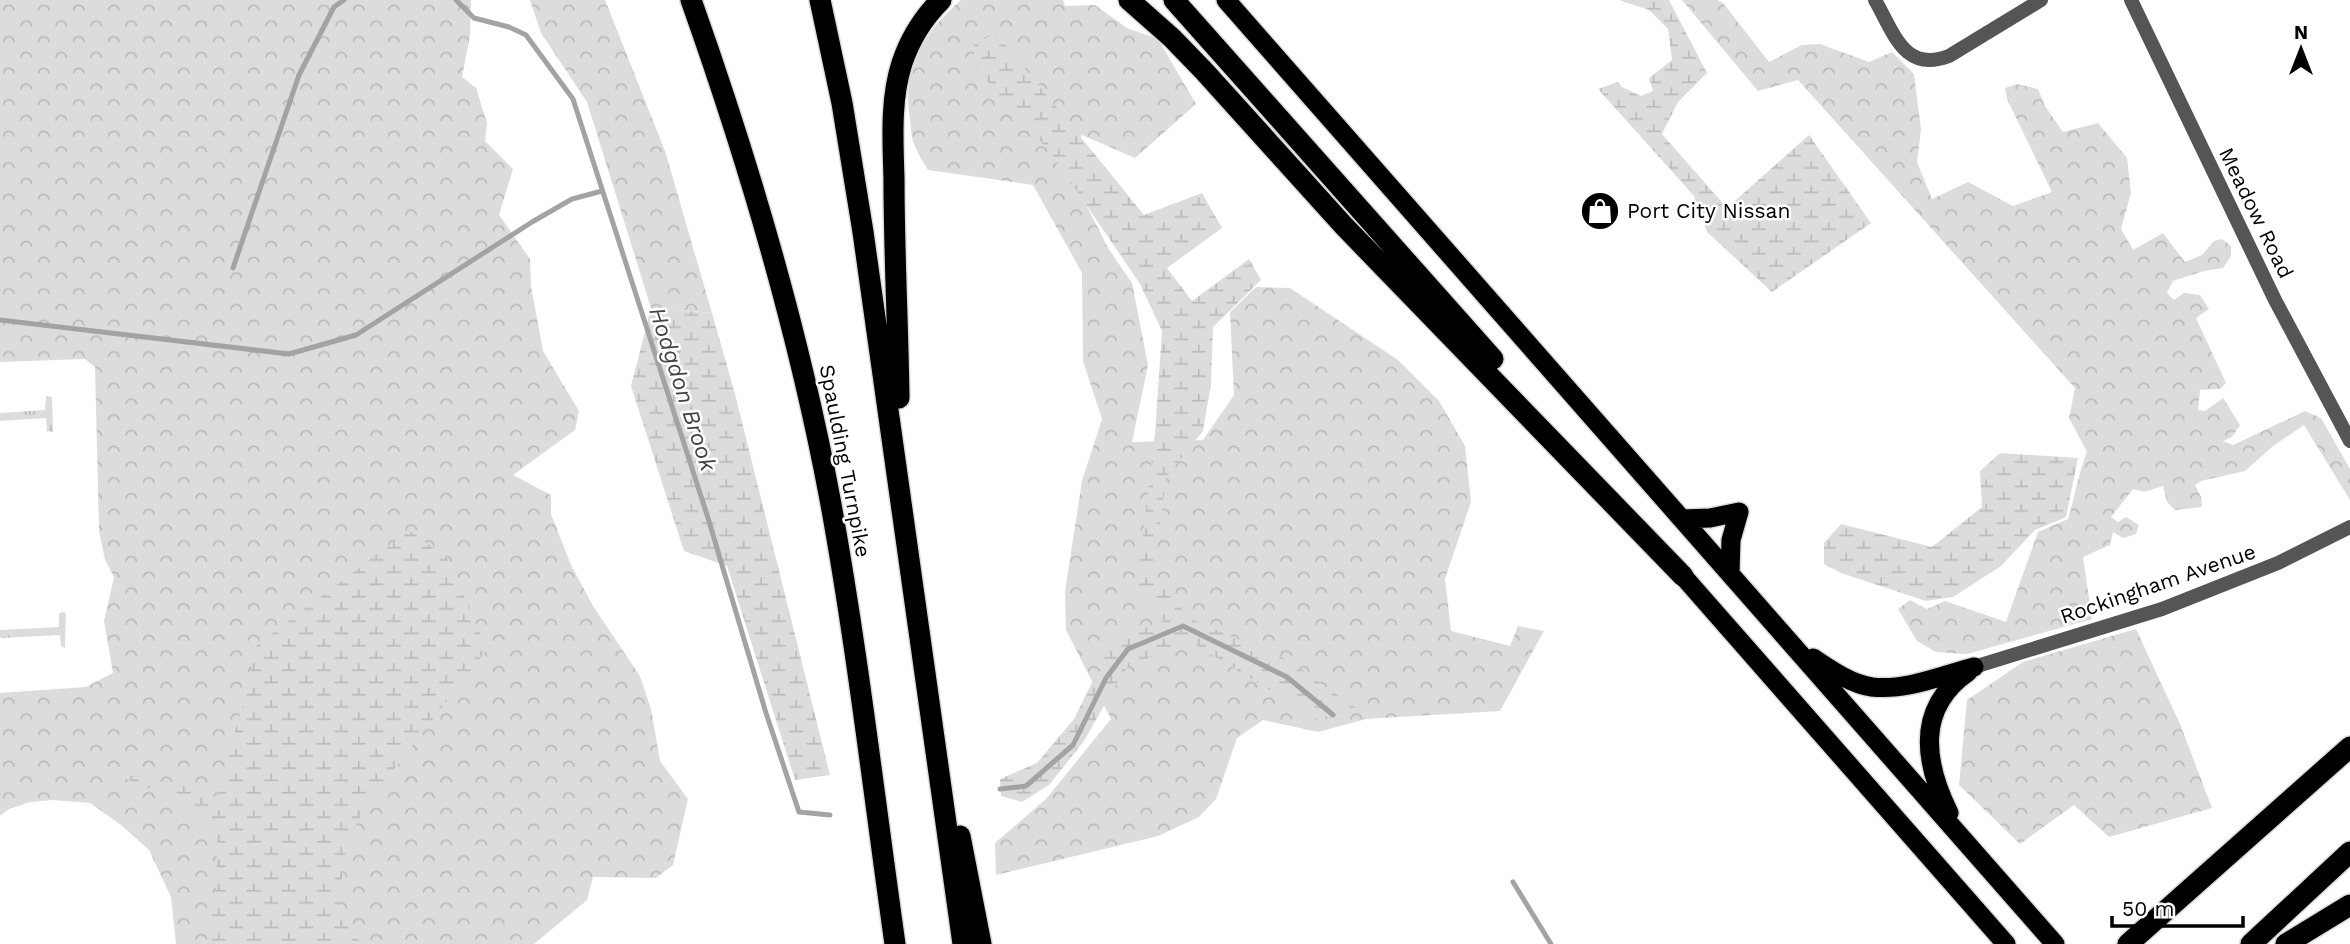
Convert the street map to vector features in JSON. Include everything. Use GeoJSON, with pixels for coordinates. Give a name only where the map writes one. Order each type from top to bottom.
{"type":"FeatureCollection","features":[{"type":"Feature","properties":{"kind":"highway","name":"Spaulding Turnpike"},"geometry":{"type":"LineString","coordinates":[[691,0],[753,184],[787,307],[817,435],[851,625],[895,944]]}},
{"type":"Feature","properties":{"kind":"highway"},"geometry":{"type":"LineString","coordinates":[[820,0],[842,103],[857,193],[963,944]]}},
{"type":"Feature","properties":{"kind":"highway"},"geometry":{"type":"LineString","coordinates":[[901,501],[894,200],[895,100],[901,65],[909,46],[919,27],[941,0]]}},
{"type":"Feature","properties":{"kind":"highway"},"geometry":{"type":"LineString","coordinates":[[1129,0],[1188,54],[1344,226],[1683,576]]}},
{"type":"Feature","properties":{"kind":"highway"},"geometry":{"type":"LineString","coordinates":[[1174,0],[2007,944]]}},
{"type":"Feature","properties":{"kind":"highway"},"geometry":{"type":"LineString","coordinates":[[1226,0],[2055,944]]}},
{"type":"Feature","properties":{"kind":"highway"},"geometry":{"type":"LineString","coordinates":[[1683,519],[1710,518],[1739,512],[1731,540],[1730,573]]}},
{"type":"Feature","properties":{"kind":"highway"},"geometry":{"type":"LineString","coordinates":[[1792,644],[1833,672],[1872,687],[1909,684],[1975,667]]}},
{"type":"Feature","properties":{"kind":"highway"},"geometry":{"type":"LineString","coordinates":[[1960,835],[1932,770],[1929,734],[1936,705],[1948,689],[1975,667]]}},
{"type":"Feature","properties":{"kind":"highway"},"geometry":{"type":"LineString","coordinates":[[924,670],[972,888],[981,944]]}},
{"type":"Feature","properties":{"kind":"highway"},"geometry":{"type":"LineString","coordinates":[[2128,944],[2350,747]]}},
{"type":"Feature","properties":{"kind":"highway"},"geometry":{"type":"LineString","coordinates":[[2251,944],[2350,852]]}},
{"type":"Feature","properties":{"kind":"highway"},"geometry":{"type":"LineString","coordinates":[[2287,944],[2350,905]]}},
{"type":"Feature","properties":{"kind":"street"},"geometry":{"type":"LineString","coordinates":[[1875,0],[1902,46],[1911,56],[1924,62],[1949,56],[2041,0]]}},
{"type":"Feature","properties":{"kind":"street","name":"Meadow Road"},"geometry":{"type":"LineString","coordinates":[[2131,0],[2275,300],[2350,441]]}},
{"type":"Feature","properties":{"kind":"street","name":"Rockingham Avenue"},"geometry":{"type":"LineString","coordinates":[[1975,667],[2162,609],[2266,568],[2350,527]]}},
{"type":"Feature","properties":{"kind":"green space"},"geometry":{"type":"Polygon","coordinates":[[[0,0],[471,0],[470,36],[462,77],[476,88],[487,123],[485,141],[513,169],[499,215],[530,259],[531,286],[543,351],[579,411],[575,430],[513,475],[551,495],[551,514],[571,565],[593,606],[640,676],[651,709],[660,761],[688,799],[673,865],[656,878],[593,877],[587,900],[534,944],[176,944],[171,897],[149,850],[121,825],[90,803],[53,800],[30,802],[9,809],[0,816],[0,693],[86,687],[113,673],[104,621],[114,577],[105,560],[99,531],[95,367],[85,359],[0,362],[0,0]]]}},
{"type":"Feature","properties":{"kind":"green space"},"geometry":{"type":"Polygon","coordinates":[[[530,0],[605,0],[665,151],[712,313],[651,308],[587,102],[541,33],[530,0]]]}},
{"type":"Feature","properties":{"kind":"green space"},"geometry":{"type":"Polygon","coordinates":[[[961,0],[1063,0],[1065,6],[1095,5],[1127,28],[1158,39],[1196,104],[1135,158],[1082,135],[1065,163],[1108,248],[1132,283],[1148,365],[1132,442],[1203,440],[1234,395],[1230,312],[1256,287],[1290,288],[1398,360],[1439,401],[1465,446],[1471,502],[1445,579],[1451,631],[1510,646],[1518,626],[1544,631],[1500,711],[1366,719],[1318,732],[1263,720],[1237,738],[1216,799],[1199,817],[1158,836],[996,875],[995,843],[1046,799],[1111,719],[1066,630],[1065,591],[1082,481],[1102,419],[1083,361],[1082,273],[1033,185],[928,170],[914,143],[908,101],[912,68],[936,25],[961,0]]]}},
{"type":"Feature","properties":{"kind":"green space"},"geometry":{"type":"Polygon","coordinates":[[[1619,0],[1669,0],[1707,73],[1678,102],[1662,134],[1727,208],[1809,135],[1871,223],[1772,292],[1707,232],[1694,196],[1598,89],[1618,82],[1622,87],[1641,96],[1653,91],[1649,78],[1672,60],[1668,29],[1649,10],[1619,0]]]}},
{"type":"Feature","properties":{"kind":"green space"},"geometry":{"type":"Polygon","coordinates":[[[1682,0],[1717,0],[1723,3],[1769,62],[1802,45],[1820,44],[1869,62],[1892,52],[1914,74],[1921,129],[1917,162],[1932,199],[1968,182],[2013,206],[2052,192],[2007,99],[2005,88],[2017,84],[2038,89],[2045,106],[2063,132],[2098,123],[2127,158],[2131,193],[2121,229],[2133,250],[2163,233],[2185,262],[2202,255],[2214,241],[2222,239],[2231,246],[2231,256],[2223,268],[2173,281],[2167,293],[2174,300],[2184,293],[2200,295],[2209,309],[2196,318],[2226,383],[2220,389],[2200,390],[2198,410],[2205,411],[2223,398],[2240,425],[2232,437],[2223,441],[2233,445],[2305,411],[2321,418],[2350,469],[2350,500],[2304,425],[2273,446],[2245,471],[2201,481],[2195,485],[2202,507],[2175,510],[2167,502],[2163,486],[2144,492],[2133,489],[2111,517],[2118,522],[2126,517],[2139,525],[2136,534],[2123,538],[2113,532],[2110,545],[2083,557],[2092,619],[1967,654],[1936,652],[1917,641],[1898,609],[1910,600],[1927,609],[1945,601],[2006,622],[2038,532],[2068,519],[2087,452],[2069,418],[2075,388],[1798,80],[1758,91],[1682,0]]]}},
{"type":"Feature","properties":{"kind":"green space"},"geometry":{"type":"Polygon","coordinates":[[[996,33],[1144,215],[1202,193],[1222,228],[1167,268],[1192,301],[1249,259],[1261,280],[1213,327],[1211,384],[1203,431],[1166,477],[1154,576],[1189,618],[1288,660],[1356,708],[1317,719],[1186,639],[1125,669],[1084,741],[1049,785],[1022,802],[1001,796],[1000,779],[1037,763],[1074,719],[1114,638],[1164,621],[1136,591],[1155,433],[1162,331],[1140,284],[1051,153],[974,66],[974,44],[996,33]]]}},
{"type":"Feature","properties":{"kind":"green space"},"geometry":{"type":"Polygon","coordinates":[[[651,308],[712,313],[735,394],[830,775],[795,780],[727,566],[684,551],[631,386],[651,308]]]}},
{"type":"Feature","properties":{"kind":"green space"},"geometry":{"type":"Polygon","coordinates":[[[46,397],[52,398],[53,432],[47,431],[46,418],[0,421],[0,413],[45,410],[46,397]]]}},
{"type":"Feature","properties":{"kind":"green space"},"geometry":{"type":"Polygon","coordinates":[[[2000,453],[2078,458],[2066,517],[2035,530],[2001,566],[1953,597],[1926,601],[1841,573],[1824,564],[1824,543],[1841,524],[1932,547],[1982,507],[1980,471],[2000,453]]]}},
{"type":"Feature","properties":{"kind":"green space"},"geometry":{"type":"Polygon","coordinates":[[[409,530],[447,558],[487,649],[365,807],[347,844],[338,905],[355,938],[366,944],[208,944],[216,887],[217,840],[209,825],[163,794],[115,774],[172,782],[219,799],[257,645],[409,530]]]}},
{"type":"Feature","properties":{"kind":"green space"},"geometry":{"type":"Polygon","coordinates":[[[66,613],[65,648],[61,646],[60,635],[0,638],[0,630],[59,627],[59,614],[66,613]]]}},
{"type":"Feature","properties":{"kind":"green space"},"geometry":{"type":"Polygon","coordinates":[[[2136,629],[2180,724],[2212,808],[2109,837],[2074,805],[2020,844],[1959,785],[1967,700],[2023,662],[2136,629]]]}},
{"type":"Feature","properties":{"kind":"waterway"},"geometry":{"type":"LineString","coordinates":[[233,268],[299,75],[334,7],[344,0]]}},
{"type":"Feature","properties":{"kind":"waterway","name":"Hodgdon Brook"},"geometry":{"type":"LineString","coordinates":[[456,0],[474,18],[509,27],[526,35],[573,99],[799,812],[830,815]]}},
{"type":"Feature","properties":{"kind":"waterway"},"geometry":{"type":"LineString","coordinates":[[0,320],[289,354],[356,335],[532,222],[572,199],[602,191]]}},
{"type":"Feature","properties":{"kind":"waterway","name":"Hodgdon Brook"},"geometry":{"type":"LineString","coordinates":[[1000,789],[1026,786],[1073,745],[1106,678],[1128,649],[1183,626],[1287,677],[1333,715]]}},
{"type":"Feature","properties":{"kind":"waterway","name":"Hodgdon Brook"},"geometry":{"type":"LineString","coordinates":[[1513,882],[1551,944]]}},
{"type":"Feature","properties":{"kind":"place","name":"Port City Nissan"},"geometry":{"type":"Point","coordinates":[1600,211]}}]}
